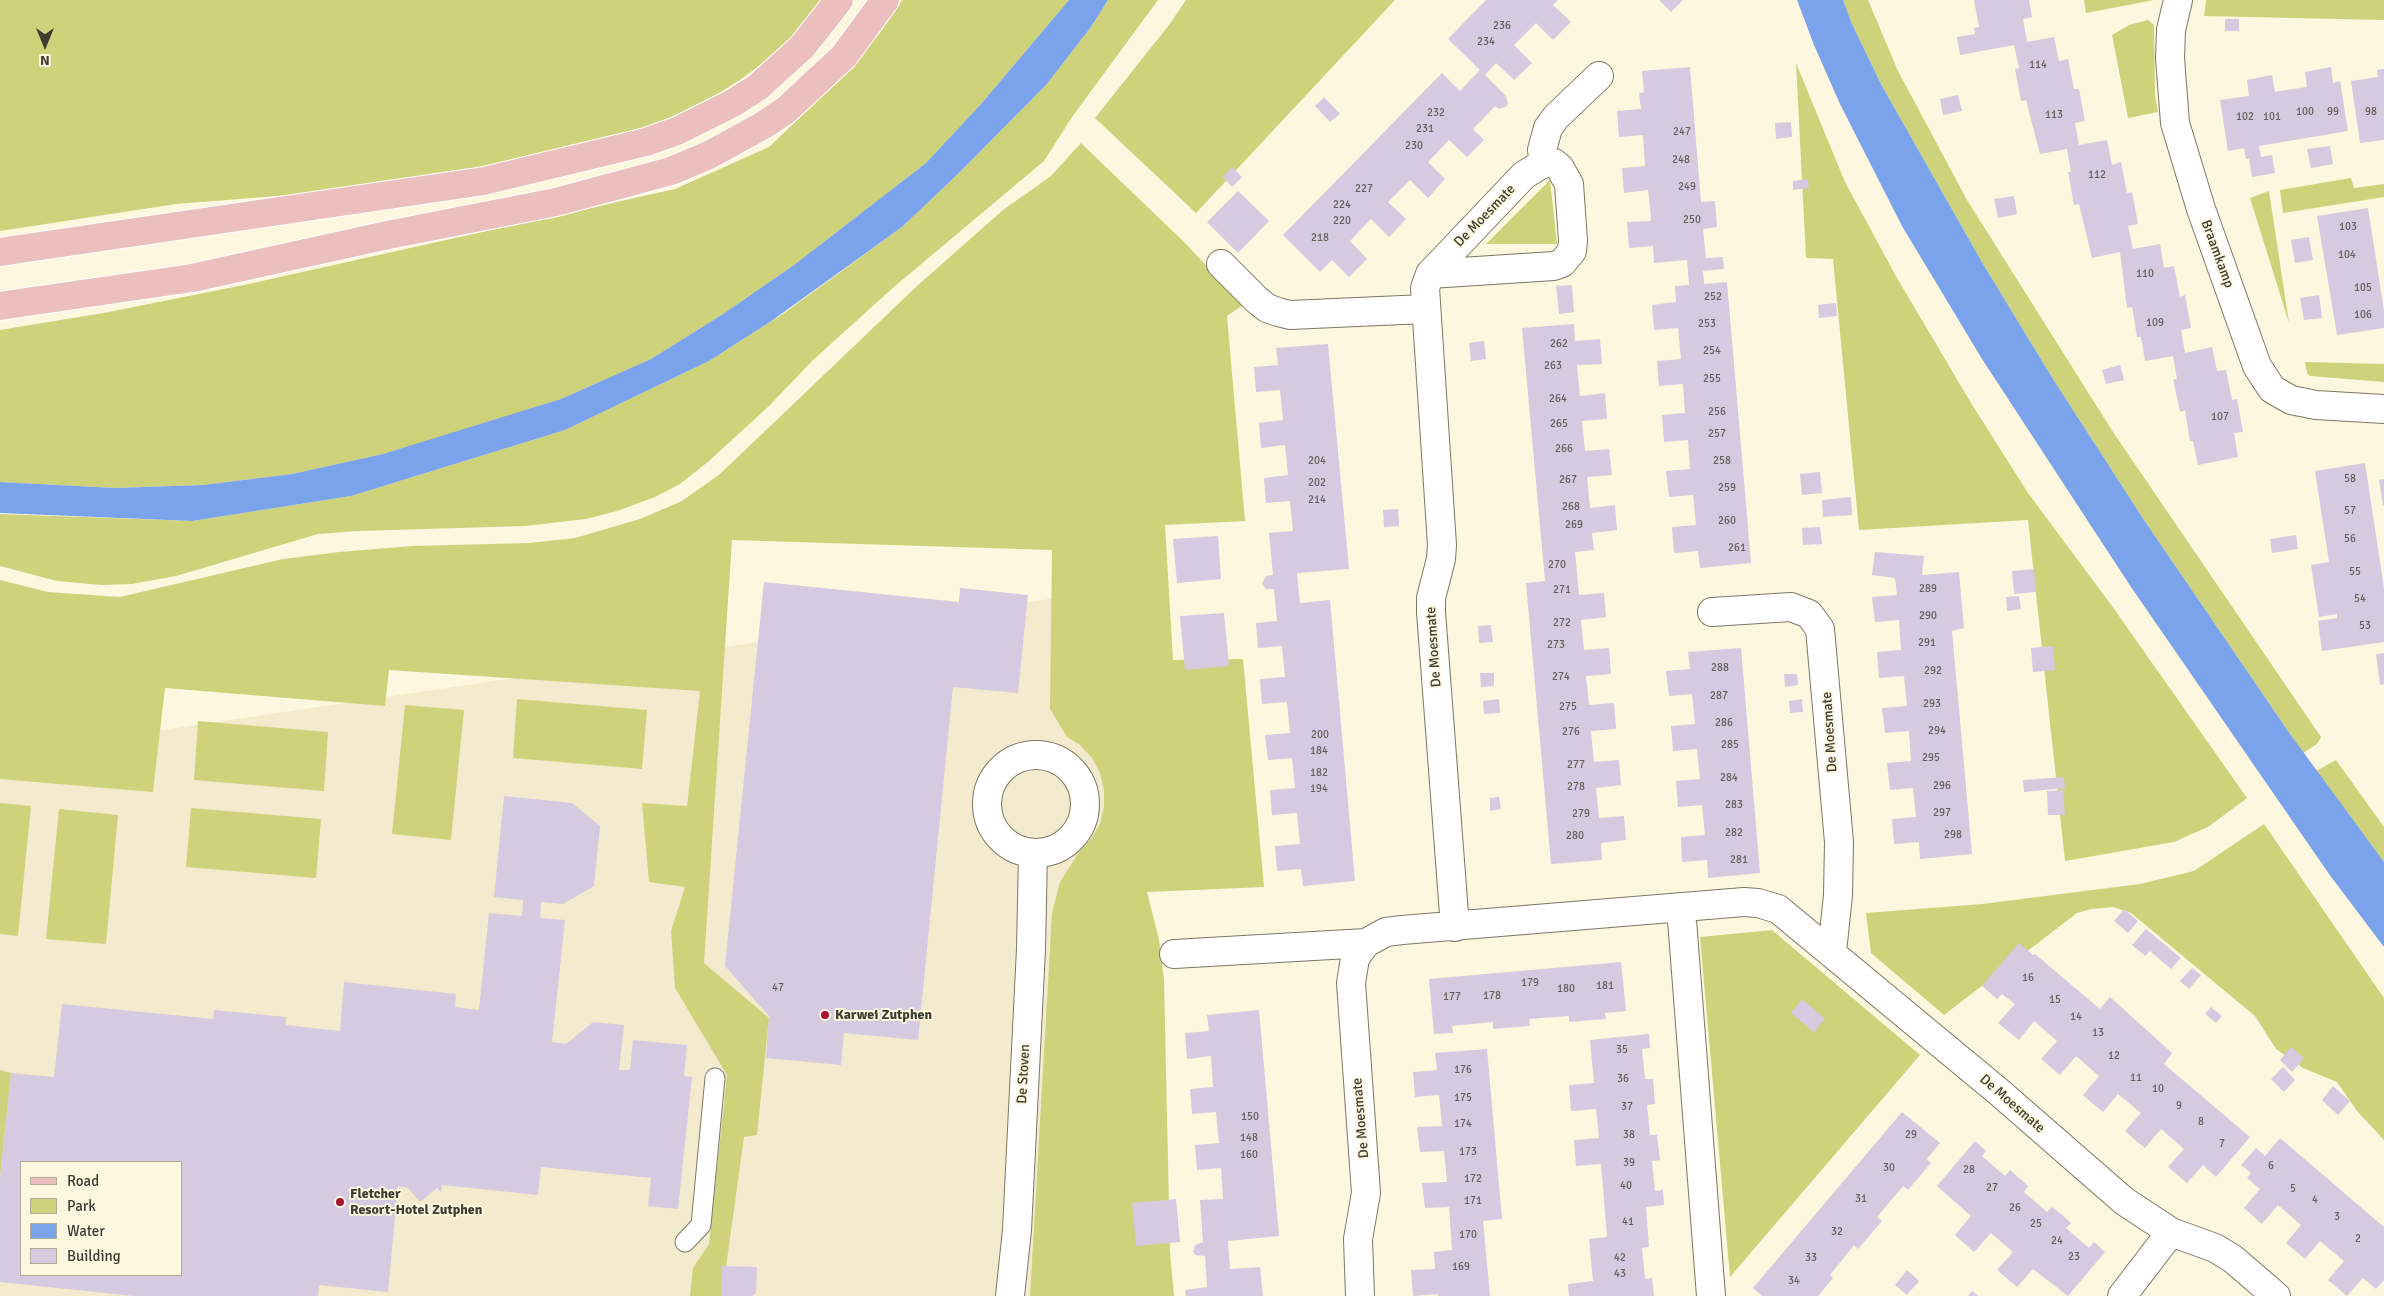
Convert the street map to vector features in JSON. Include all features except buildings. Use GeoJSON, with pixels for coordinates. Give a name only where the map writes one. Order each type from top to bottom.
{"type":"FeatureCollection","features":[{"type":"Feature","properties":{"kind":"main road"},"geometry":{"type":"LineString","coordinates":[[0,252],[484,180],[646,142],[676,131],[733,103],[758,87],[802,47],[839,0]]}},
{"type":"Feature","properties":{"kind":"main road"},"geometry":{"type":"LineString","coordinates":[[0,306],[118,291],[221,273],[388,235],[556,202],[671,171],[709,155],[762,126],[786,110],[844,56],[885,0]]}},
{"type":"Feature","properties":{"kind":"street","name":"Braamkamp"},"geometry":{"type":"LineString","coordinates":[[2178,0],[2171,30],[2170,58],[2175,123],[2201,209],[2257,366],[2272,389],[2291,400],[2316,405],[2384,410]]}},
{"type":"Feature","properties":{"kind":"street"},"geometry":{"type":"LineString","coordinates":[[1544,164],[1542,150],[1548,128],[1556,117],[1599,76]]}},
{"type":"Feature","properties":{"kind":"street","name":"De Moesmate"},"geometry":{"type":"LineString","coordinates":[[1430,274],[1554,266],[1562,263],[1572,251],[1573,241],[1569,184],[1560,168],[1554,164],[1544,164],[1524,175],[1430,274],[1424,288],[1442,545],[1430,612],[1455,927]]}},
{"type":"Feature","properties":{"kind":"street"},"geometry":{"type":"LineString","coordinates":[[1220,264],[1267,308],[1290,315],[1425,309]]}},
{"type":"Feature","properties":{"kind":"street","name":"De Moesmate"},"geometry":{"type":"LineString","coordinates":[[1712,612],[1791,608],[1809,614],[1820,629],[1839,842],[1838,894],[1832,952]]}},
{"type":"Feature","properties":{"kind":"street","name":"De Stoven"},"geometry":{"type":"LineString","coordinates":[[1010,1296],[1017,1230],[1031,949],[1033,853]]}},
{"type":"Feature","properties":{"kind":"street","name":"De Moesmate"},"geometry":{"type":"LineString","coordinates":[[1360,1296],[1358,1239],[1366,1193],[1351,983],[1355,958],[1366,943],[1386,932],[1744,902],[1778,909],[1999,1092],[2124,1201],[2171,1232],[2215,1248],[2233,1260],[2276,1296]]}},
{"type":"Feature","properties":{"kind":"street"},"geometry":{"type":"LineString","coordinates":[[1681,907],[1711,1296]]}},
{"type":"Feature","properties":{"kind":"street","name":"De Moesmate"},"geometry":{"type":"LineString","coordinates":[[1174,954],[1366,943]]}},
{"type":"Feature","properties":{"kind":"street"},"geometry":{"type":"LineString","coordinates":[[2122,1296],[2171,1232]]}},
{"type":"Feature","properties":{"kind":"lane"},"geometry":{"type":"LineString","coordinates":[[685,1242],[701,1225],[715,1078]]}},
{"type":"Feature","properties":{"kind":"shaded area"},"geometry":{"type":"Polygon","coordinates":[[[1076,595],[1122,796],[1044,1296],[0,1296],[0,754],[1076,595]]]}},
{"type":"Feature","properties":{"kind":"green space"},"geometry":{"type":"Polygon","coordinates":[[[0,0],[822,0],[807,21],[776,53],[740,80],[708,100],[664,121],[616,137],[556,153],[468,170],[315,193],[176,204],[0,231],[0,0]]]}},
{"type":"Feature","properties":{"kind":"green space"},"geometry":{"type":"Polygon","coordinates":[[[902,0],[1069,0],[981,104],[926,163],[794,265],[723,314],[651,359],[561,399],[463,431],[383,454],[292,474],[203,485],[115,488],[0,482],[0,330],[109,312],[244,285],[675,189],[769,147],[837,82],[880,33],[902,0]]]}},
{"type":"Feature","properties":{"kind":"green space"},"geometry":{"type":"Polygon","coordinates":[[[1108,0],[1158,0],[1072,117],[1044,161],[895,286],[812,361],[769,406],[709,461],[680,484],[655,497],[617,511],[586,519],[525,526],[318,534],[176,576],[132,584],[102,585],[57,581],[0,566],[0,514],[192,521],[351,496],[565,430],[709,361],[783,314],[902,227],[958,174],[1046,85],[1091,27],[1108,0]]]}},
{"type":"Feature","properties":{"kind":"green space"},"geometry":{"type":"Polygon","coordinates":[[[1186,0],[1395,0],[1196,213],[1095,118],[1169,25],[1186,0]]]}},
{"type":"Feature","properties":{"kind":"green space"},"geometry":{"type":"Polygon","coordinates":[[[1843,0],[1868,0],[1898,71],[1967,200],[2113,432],[2321,737],[2317,744],[2303,753],[2144,520],[2053,379],[1983,264],[1882,86],[1852,24],[1843,0]]]}},
{"type":"Feature","properties":{"kind":"green space"},"geometry":{"type":"Polygon","coordinates":[[[2084,0],[2154,0],[2086,13],[2084,0]]]}},
{"type":"Feature","properties":{"kind":"green space"},"geometry":{"type":"Polygon","coordinates":[[[2206,0],[2384,0],[2384,20],[2204,16],[2206,0]]]}},
{"type":"Feature","properties":{"kind":"green space"},"geometry":{"type":"Polygon","coordinates":[[[2148,20],[2154,25],[2155,95],[2158,112],[2128,118],[2112,35],[2129,25],[2148,20]]]}},
{"type":"Feature","properties":{"kind":"green space"},"geometry":{"type":"Polygon","coordinates":[[[1796,63],[1845,182],[1897,278],[1971,403],[2028,493],[2112,606],[2247,798],[2208,827],[2174,842],[2065,861],[2028,520],[1859,530],[1833,259],[1806,258],[1796,63]]]}},
{"type":"Feature","properties":{"kind":"green space"},"geometry":{"type":"Polygon","coordinates":[[[1081,143],[1185,243],[1243,305],[1227,316],[1245,521],[1165,525],[1173,660],[1243,659],[1264,887],[1147,892],[1159,940],[1164,979],[1170,1252],[1174,1296],[1030,1296],[1052,913],[1060,882],[1100,824],[1104,807],[1104,790],[1100,773],[1092,758],[1080,745],[1067,737],[1050,709],[1052,550],[732,540],[704,963],[769,1018],[757,1135],[744,1137],[722,1296],[690,1296],[693,1268],[709,1244],[727,1075],[675,988],[671,931],[685,887],[649,882],[642,803],[687,806],[700,691],[389,670],[385,706],[165,688],[153,792],[0,779],[0,580],[48,592],[120,597],[283,559],[412,546],[529,543],[575,538],[640,519],[682,501],[720,474],[917,286],[1003,210],[1051,176],[1081,143]]]}},
{"type":"Feature","properties":{"kind":"green space"},"geometry":{"type":"Polygon","coordinates":[[[2351,178],[2354,188],[2384,184],[2384,197],[2283,213],[2280,190],[2351,178]]]}},
{"type":"Feature","properties":{"kind":"green space"},"geometry":{"type":"Polygon","coordinates":[[[1550,180],[1557,244],[1486,244],[1550,180]]]}},
{"type":"Feature","properties":{"kind":"green space"},"geometry":{"type":"Polygon","coordinates":[[[2269,191],[2289,323],[2250,198],[2269,191]]]}},
{"type":"Feature","properties":{"kind":"green space"},"geometry":{"type":"Polygon","coordinates":[[[2305,362],[2384,364],[2384,382],[2310,376],[2307,373],[2305,362]]]}},
{"type":"Feature","properties":{"kind":"green space"},"geometry":{"type":"Polygon","coordinates":[[[517,699],[647,710],[642,769],[513,758],[517,699]]]}},
{"type":"Feature","properties":{"kind":"green space"},"geometry":{"type":"Polygon","coordinates":[[[405,705],[464,710],[451,840],[392,834],[405,705]]]}},
{"type":"Feature","properties":{"kind":"green space"},"geometry":{"type":"Polygon","coordinates":[[[198,721],[328,732],[324,791],[194,780],[198,721]]]}},
{"type":"Feature","properties":{"kind":"green space"},"geometry":{"type":"Polygon","coordinates":[[[2336,760],[2384,827],[2384,862],[2316,771],[2336,760]]]}},
{"type":"Feature","properties":{"kind":"green space"},"geometry":{"type":"Polygon","coordinates":[[[0,803],[31,806],[18,936],[0,934],[0,803]]]}},
{"type":"Feature","properties":{"kind":"green space"},"geometry":{"type":"Polygon","coordinates":[[[191,808],[321,819],[316,878],[186,867],[191,808]]]}},
{"type":"Feature","properties":{"kind":"green space"},"geometry":{"type":"Polygon","coordinates":[[[59,809],[118,815],[106,944],[46,939],[59,809]]]}},
{"type":"Feature","properties":{"kind":"green space"},"geometry":{"type":"Polygon","coordinates":[[[2264,824],[2384,998],[2384,1140],[2357,1111],[2337,1082],[2303,1068],[2276,1049],[2255,1016],[2131,913],[2113,907],[2091,909],[2077,913],[1944,1015],[1871,953],[1866,913],[1982,904],[2140,884],[2194,871],[2264,824]]]}},
{"type":"Feature","properties":{"kind":"green space"},"geometry":{"type":"Polygon","coordinates":[[[1772,930],[1920,1055],[1730,1277],[1700,937],[1772,930]]]}},
{"type":"Feature","properties":{"kind":"green space"},"geometry":{"type":"Polygon","coordinates":[[[0,1070],[11,1073],[0,1178],[0,1070]]]}},
{"type":"Feature","properties":{"kind":"water"},"geometry":{"type":"Polygon","coordinates":[[[1069,0],[1108,0],[1091,27],[1046,85],[958,174],[902,227],[770,322],[709,361],[565,430],[351,496],[192,521],[0,513],[0,482],[115,488],[203,485],[292,474],[383,454],[561,399],[651,359],[723,314],[794,265],[926,163],[981,104],[1069,0]]]}},
{"type":"Feature","properties":{"kind":"water"},"geometry":{"type":"Polygon","coordinates":[[[1797,0],[1843,0],[1852,24],[1882,86],[1983,264],[2053,379],[2144,520],[2290,734],[2384,862],[2384,947],[2329,874],[2131,587],[1982,359],[1902,226],[1840,104],[1797,0]]]}},
{"type":"Feature","properties":{"kind":"place","name":"Karwei Zutphen"},"geometry":{"type":"Point","coordinates":[825,1015]}},
{"type":"Feature","properties":{"kind":"place","name":"Fletcher Resort-Hotel Zutphen"},"geometry":{"type":"Point","coordinates":[340,1202]}}]}
